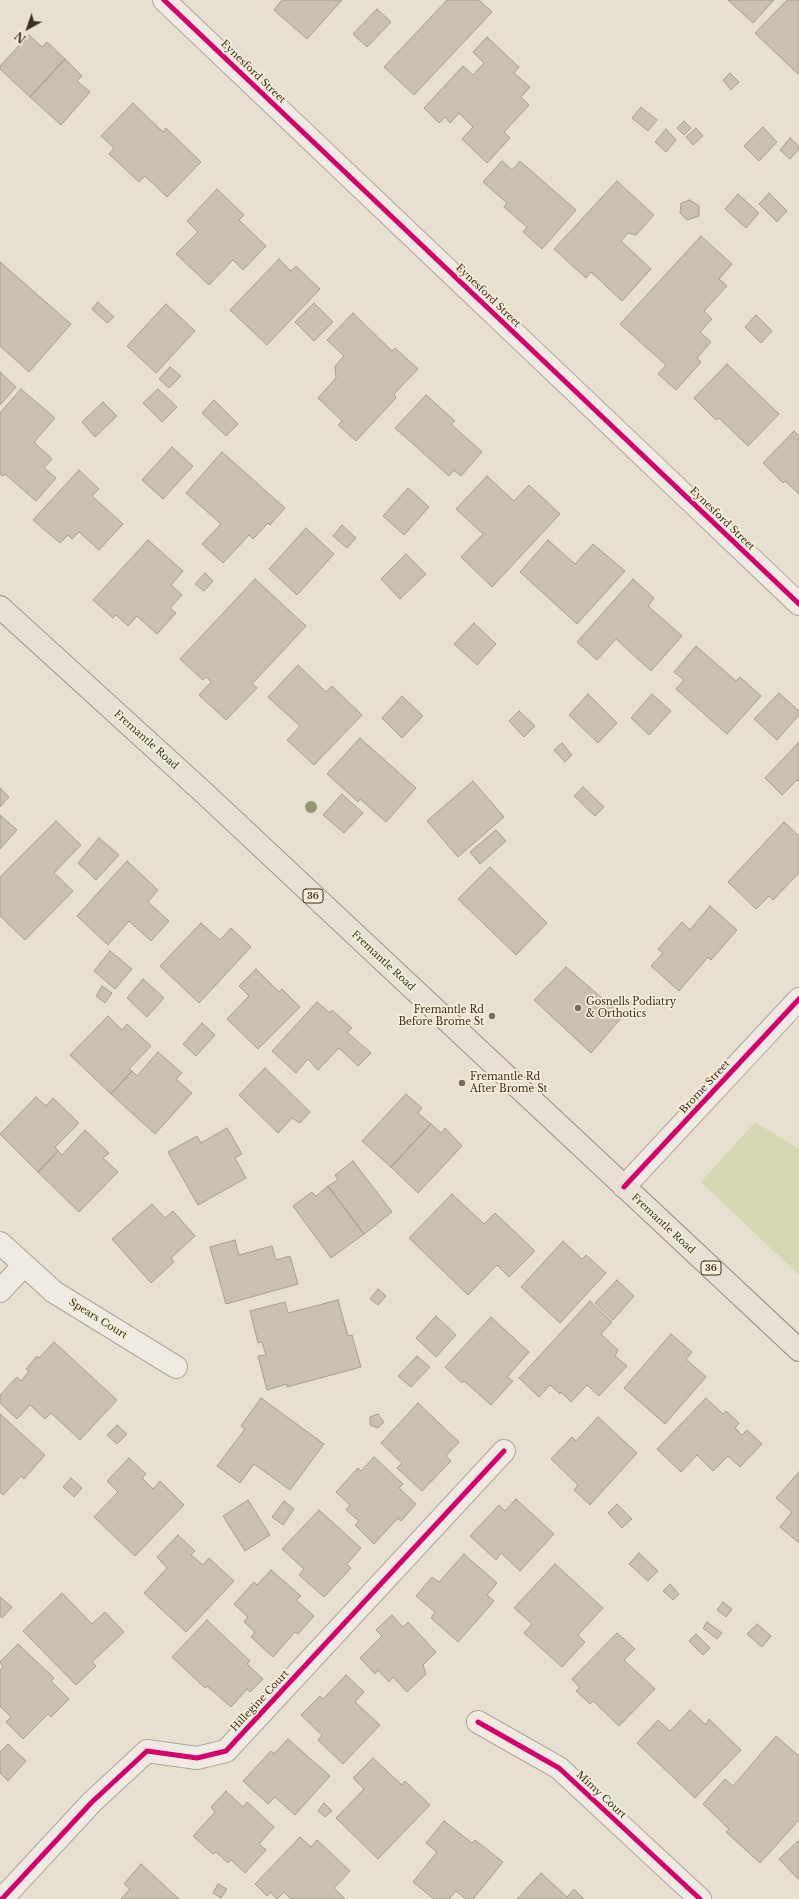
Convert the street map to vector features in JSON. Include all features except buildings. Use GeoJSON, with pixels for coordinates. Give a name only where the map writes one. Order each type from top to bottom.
{"type":"FeatureCollection","features":[{"type":"Feature","properties":{"kind":"main road","name":"Fremantle Road"},"geometry":{"type":"LineString","coordinates":[[0,607],[202,791],[799,1350]]}},
{"type":"Feature","properties":{"kind":"street","name":"Eynesford Street"},"geometry":{"type":"LineString","coordinates":[[164,0],[799,604]]}},
{"type":"Feature","properties":{"kind":"street","name":"Brome Street"},"geometry":{"type":"LineString","coordinates":[[624,1187],[799,999]]}},
{"type":"Feature","properties":{"kind":"street","name":"Spears Court"},"geometry":{"type":"LineString","coordinates":[[0,1243],[54,1292],[176,1367]]}},
{"type":"Feature","properties":{"kind":"street"},"geometry":{"type":"LineString","coordinates":[[0,1291],[24,1265]]}},
{"type":"Feature","properties":{"kind":"street","name":"Hillegine Court"},"geometry":{"type":"LineString","coordinates":[[2,1899],[92,1802],[147,1751],[198,1758],[226,1751],[504,1451]]}},
{"type":"Feature","properties":{"kind":"street","name":"Mimy Court"},"geometry":{"type":"LineString","coordinates":[[478,1722],[560,1768],[700,1899]]}},
{"type":"Feature","properties":{"kind":"green space"},"geometry":{"type":"Polygon","coordinates":[[[755,1122],[799,1149],[799,1275],[701,1182],[755,1122]]]}},
{"type":"Feature","properties":{"kind":"cycle path"},"geometry":{"type":"LineString","coordinates":[[164,0],[799,604]]}},
{"type":"Feature","properties":{"kind":"cycle path"},"geometry":{"type":"LineString","coordinates":[[624,1187],[799,999]]}},
{"type":"Feature","properties":{"kind":"cycle path"},"geometry":{"type":"LineString","coordinates":[[2,1899],[92,1802],[147,1751],[197,1758],[226,1751],[504,1451]]}},
{"type":"Feature","properties":{"kind":"cycle path"},"geometry":{"type":"LineString","coordinates":[[478,1722],[559,1768],[700,1899]]}},
{"type":"Feature","properties":{"kind":"place","name":"Gosnells Podiatry & Orthotics"},"geometry":{"type":"Point","coordinates":[578,1008]}},
{"type":"Feature","properties":{"kind":"place","name":"Fremantle Rd Before Brome St"},"geometry":{"type":"Point","coordinates":[492,1016]}},
{"type":"Feature","properties":{"kind":"place","name":"Fremantle Rd After Brome St"},"geometry":{"type":"Point","coordinates":[462,1083]}}]}
